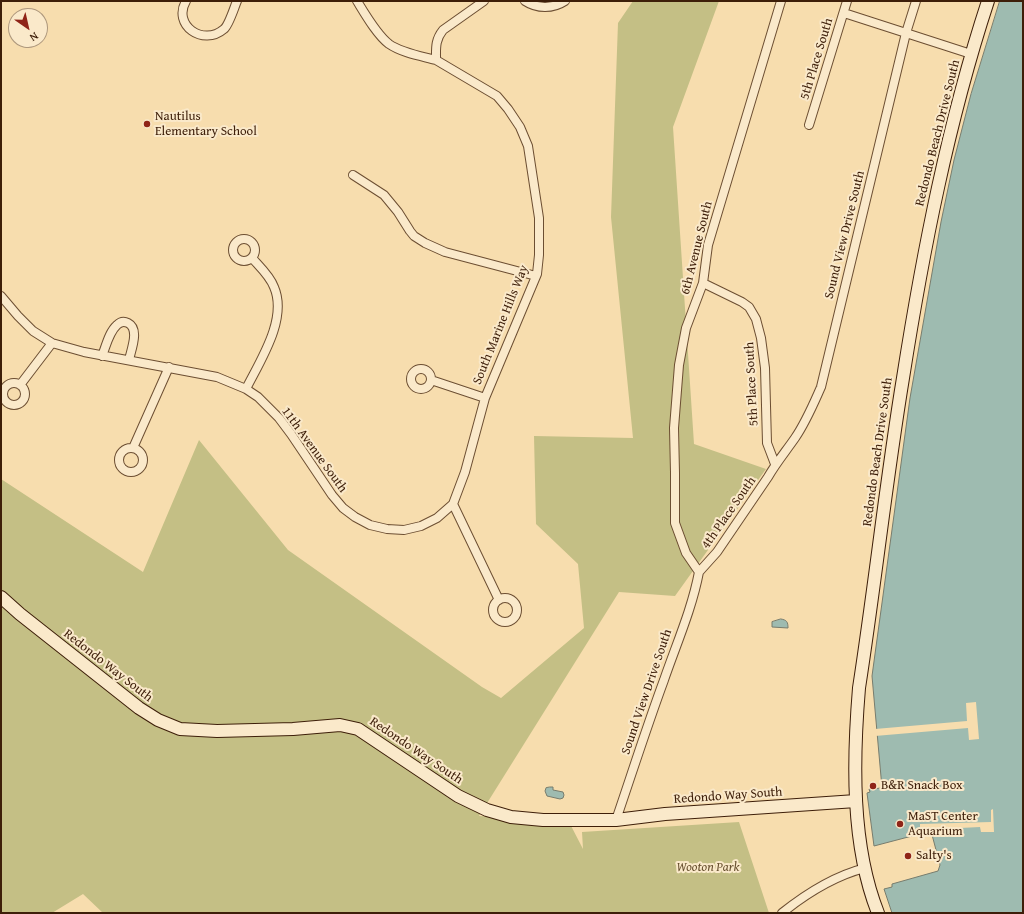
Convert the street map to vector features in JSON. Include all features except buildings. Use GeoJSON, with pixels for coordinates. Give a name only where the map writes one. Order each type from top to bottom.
{"type":"FeatureCollection","features":[{"type":"Feature","properties":{"kind":"street"},"geometry":{"type":"LineString","coordinates":[[186,1],[183,11],[187,26],[192,32],[207,36],[214,35],[225,28],[237,1]]}},
{"type":"Feature","properties":{"kind":"street","name":"South Marine Hills Way"},"geometry":{"type":"LineString","coordinates":[[357,1],[388,44],[400,50],[436,60],[497,96],[520,127],[528,146],[539,218],[539,255],[536,276],[485,398],[465,472],[453,504]]}},
{"type":"Feature","properties":{"kind":"street"},"geometry":{"type":"LineString","coordinates":[[436,60],[435,44],[438,36],[450,24],[484,1]]}},
{"type":"Feature","properties":{"kind":"street"},"geometry":{"type":"LineString","coordinates":[[525,1],[541,7],[557,6],[565,1]]}},
{"type":"Feature","properties":{"kind":"street","name":"6th Avenue South"},"geometry":{"type":"LineString","coordinates":[[699,572],[686,553],[675,523],[674,428],[679,365],[686,328],[703,284],[708,245],[781,1]]}},
{"type":"Feature","properties":{"kind":"street","name":"5th Place South"},"geometry":{"type":"LineString","coordinates":[[809,125],[847,1]]}},
{"type":"Feature","properties":{"kind":"street","name":"Sound View Drive South"},"geometry":{"type":"LineString","coordinates":[[775,464],[796,438],[810,414],[821,387],[906,33],[916,1]]}},
{"type":"Feature","properties":{"kind":"street","name":"Redondo Beach Drive South"},"geometry":{"type":"LineString","coordinates":[[878,913],[865,868],[856,801],[855,735],[859,688],[903,378],[931,220],[945,156],[971,54],[988,1]]}},
{"type":"Feature","properties":{"kind":"street"},"geometry":{"type":"LineString","coordinates":[[844,13],[971,54]]}},
{"type":"Feature","properties":{"kind":"street"},"geometry":{"type":"LineString","coordinates":[[353,175],[384,195],[398,212],[414,236],[425,243],[445,252],[536,276]]}},
{"type":"Feature","properties":{"kind":"street"},"geometry":{"type":"LineString","coordinates":[[246,389],[277,322],[279,304],[274,287],[264,271],[252,258]]}},
{"type":"Feature","properties":{"kind":"street","name":"5th Place South"},"geometry":{"type":"LineString","coordinates":[[703,284],[742,302],[748,307],[756,319],[761,338],[765,368],[767,443],[775,464]]}},
{"type":"Feature","properties":{"kind":"street","name":"11th Avenue South"},"geometry":{"type":"LineString","coordinates":[[1,296],[33,331],[52,343],[65,348],[217,377],[246,389],[258,397],[279,418],[332,495],[343,508],[355,517],[370,525],[387,529],[404,530],[420,526],[437,518],[453,504]]}},
{"type":"Feature","properties":{"kind":"street"},"geometry":{"type":"LineString","coordinates":[[102,356],[116,325],[121,322],[125,322],[129,323],[133,328],[134,334],[129,360]]}},
{"type":"Feature","properties":{"kind":"street"},"geometry":{"type":"LineString","coordinates":[[20,385],[52,343]]}},
{"type":"Feature","properties":{"kind":"street"},"geometry":{"type":"LineString","coordinates":[[133,448],[169,367]]}},
{"type":"Feature","properties":{"kind":"street"},"geometry":{"type":"LineString","coordinates":[[432,380],[485,398]]}},
{"type":"Feature","properties":{"kind":"street","name":"4th Place South"},"geometry":{"type":"LineString","coordinates":[[699,572],[717,552],[775,464]]}},
{"type":"Feature","properties":{"kind":"street"},"geometry":{"type":"LineString","coordinates":[[453,504],[499,600]]}},
{"type":"Feature","properties":{"kind":"street","name":"Sound View Drive South"},"geometry":{"type":"LineString","coordinates":[[616,820],[682,630],[699,572]]}},
{"type":"Feature","properties":{"kind":"street","name":"Redondo Way South"},"geometry":{"type":"LineString","coordinates":[[1,597],[20,614],[139,708],[170,726],[180,729],[217,731],[293,729],[340,725],[358,729],[458,796],[486,810],[511,817],[543,820],[616,820],[665,814],[856,801]]}},
{"type":"Feature","properties":{"kind":"street"},"geometry":{"type":"LineString","coordinates":[[782,913],[791,910],[813,890],[837,877],[865,868]]}},
{"type":"Feature","properties":{"kind":"green space","name":"Wooton Park"},"geometry":{"type":"Polygon","coordinates":[[[633,1],[719,1],[673,127],[694,444],[766,469],[675,596],[619,592],[479,816],[568,820],[583,849],[582,832],[739,822],[769,913],[103,913],[83,894],[52,913],[1,913],[1,479],[143,572],[199,440],[288,550],[482,687],[501,698],[584,628],[578,564],[536,524],[534,436],[633,438],[611,217],[618,23],[633,1]]]}},
{"type":"Feature","properties":{"kind":"shaded area"},"geometry":{"type":"Polygon","coordinates":[[[1000,1],[1023,1],[1023,913],[892,913],[884,889],[892,887],[892,884],[938,871],[940,865],[931,831],[874,846],[867,793],[870,792],[869,789],[882,788],[872,676],[910,398],[941,222],[954,160],[971,94],[1000,1]]]}},
{"type":"Feature","properties":{"kind":"shaded area"},"geometry":{"type":"Polygon","coordinates":[[[781,619],[787,622],[788,628],[772,627],[772,622],[781,619]]]}},
{"type":"Feature","properties":{"kind":"shaded area"},"geometry":{"type":"Polygon","coordinates":[[[553,787],[553,790],[563,792],[563,798],[560,799],[547,796],[545,791],[546,788],[553,787]]]}},
{"type":"Feature","properties":{"kind":"pier"},"geometry":{"type":"Polygon","coordinates":[[[976,702],[979,739],[969,740],[968,728],[875,736],[875,729],[967,721],[966,703],[976,702]]]}},
{"type":"Feature","properties":{"kind":"pier"},"geometry":{"type":"Polygon","coordinates":[[[993,809],[994,832],[981,832],[980,827],[920,830],[920,824],[991,822],[991,810],[993,809]]]}},
{"type":"Feature","properties":{"kind":"place","name":"Nautilus Elementary School"},"geometry":{"type":"Point","coordinates":[147,124]}},
{"type":"Feature","properties":{"kind":"place","name":"B&R Snack Box"},"geometry":{"type":"Point","coordinates":[873,786]}},
{"type":"Feature","properties":{"kind":"place","name":"MaST Center Aquarium"},"geometry":{"type":"Point","coordinates":[900,824]}},
{"type":"Feature","properties":{"kind":"place","name":"Salty's"},"geometry":{"type":"Point","coordinates":[908,856]}}]}
